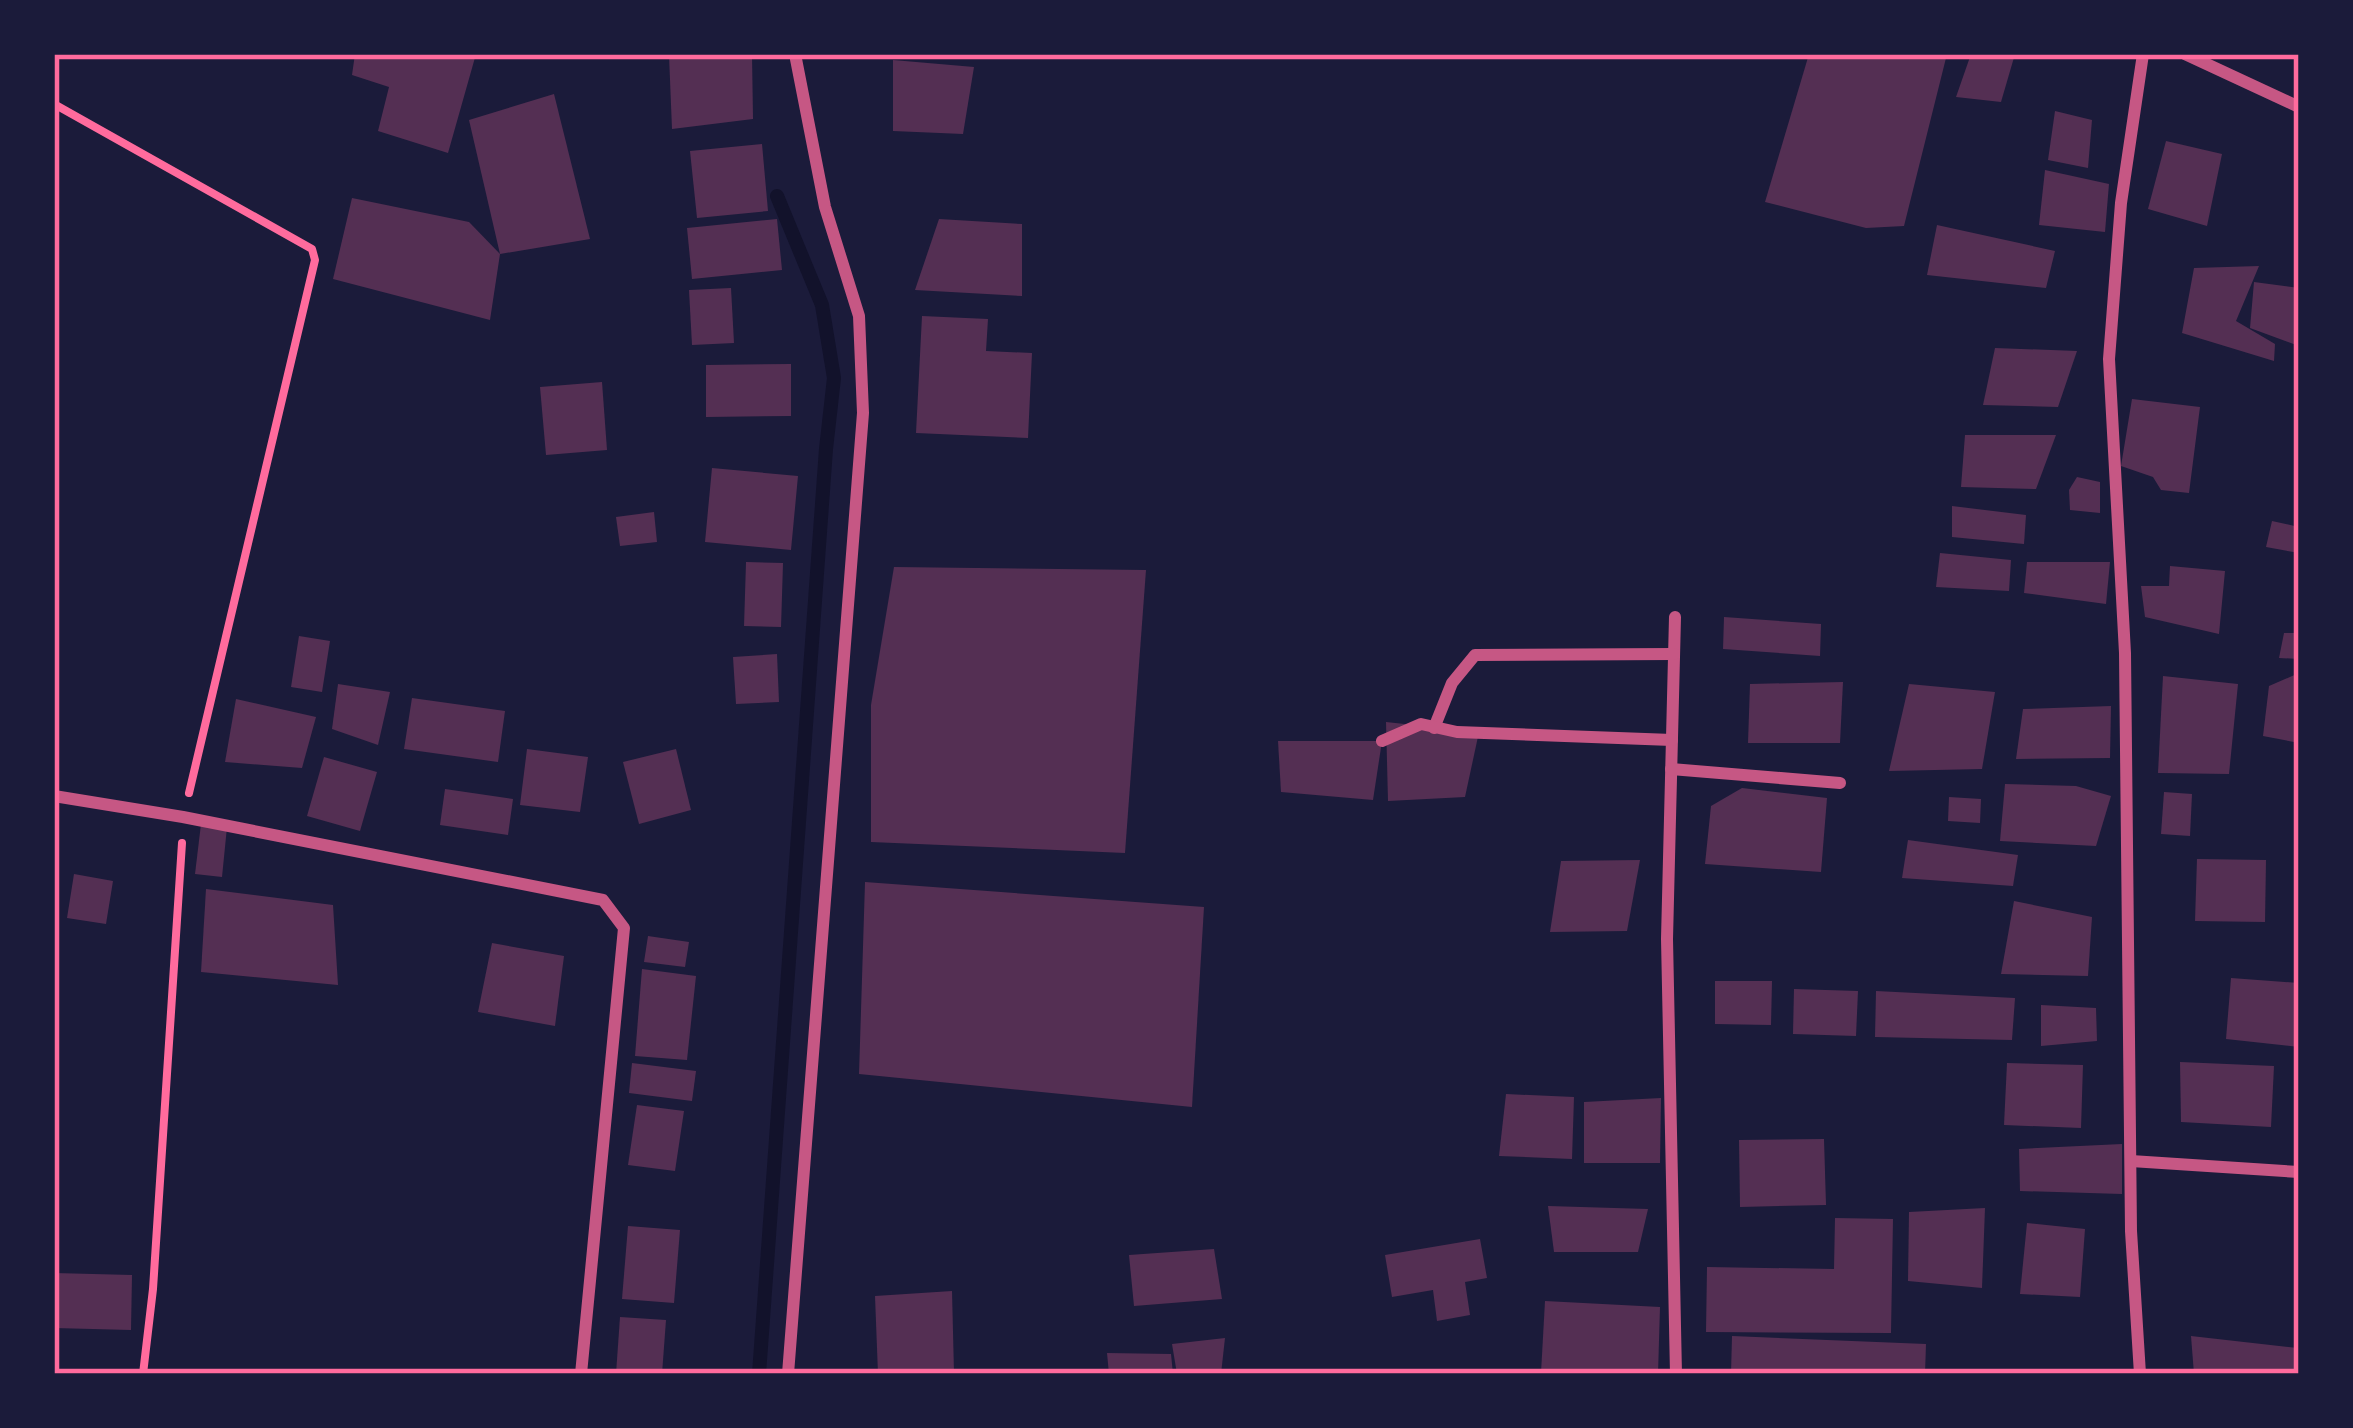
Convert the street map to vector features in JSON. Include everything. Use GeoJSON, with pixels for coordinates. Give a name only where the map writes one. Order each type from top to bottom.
{"type":"FeatureCollection","features":[{"type":"Feature","properties":{"kind":"street"},"geometry":{"type":"LineString","coordinates":[[788,1374],[863,413],[859,316],[826,207],[795,54]]}},
{"type":"Feature","properties":{"kind":"street"},"geometry":{"type":"LineString","coordinates":[[2140,1374],[2131,1161],[2125,653],[2109,359],[2121,203],[2143,54]]}},
{"type":"Feature","properties":{"kind":"street"},"geometry":{"type":"LineString","coordinates":[[2185,54],[2299,107]]}},
{"type":"Feature","properties":{"kind":"street"},"geometry":{"type":"LineString","coordinates":[[1675,617],[1667,939],[1676,1374]]}},
{"type":"Feature","properties":{"kind":"street"},"geometry":{"type":"LineString","coordinates":[[1434,728],[1452,683],[1475,655],[1674,654]]}},
{"type":"Feature","properties":{"kind":"street"},"geometry":{"type":"LineString","coordinates":[[1382,741],[1421,724],[1672,740]]}},
{"type":"Feature","properties":{"kind":"street"},"geometry":{"type":"LineString","coordinates":[[1671,769],[1840,783]]}},
{"type":"Feature","properties":{"kind":"street"},"geometry":{"type":"LineString","coordinates":[[54,796],[603,900],[624,928],[581,1374]]}},
{"type":"Feature","properties":{"kind":"street"},"geometry":{"type":"LineString","coordinates":[[2131,1161],[2299,1172]]}},
{"type":"Feature","properties":{"kind":"path"},"geometry":{"type":"LineString","coordinates":[[54,104],[312,249],[315,260],[183,817],[153,1289],[143,1374]]}},
{"type":"Feature","properties":{"kind":"building"},"geometry":{"type":"Polygon","coordinates":[[[355,54],[476,54],[448,153],[378,131],[389,87],[352,75],[355,54]]]}},
{"type":"Feature","properties":{"kind":"building"},"geometry":{"type":"Polygon","coordinates":[[[752,54],[753,119],[672,129],[669,55],[752,54]]]}},
{"type":"Feature","properties":{"kind":"building"},"geometry":{"type":"Polygon","coordinates":[[[1809,54],[1947,54],[1904,226],[1866,228],[1765,202],[1809,54]]]}},
{"type":"Feature","properties":{"kind":"building"},"geometry":{"type":"Polygon","coordinates":[[[1971,54],[2015,54],[2001,102],[1956,97],[1971,54]]]}},
{"type":"Feature","properties":{"kind":"building"},"geometry":{"type":"Polygon","coordinates":[[[893,60],[974,67],[963,134],[893,131],[893,60]]]}},
{"type":"Feature","properties":{"kind":"building"},"geometry":{"type":"Polygon","coordinates":[[[554,94],[590,239],[500,254],[469,120],[554,94]]]}},
{"type":"Feature","properties":{"kind":"building"},"geometry":{"type":"Polygon","coordinates":[[[2055,111],[2092,120],[2088,168],[2048,160],[2055,111]]]}},
{"type":"Feature","properties":{"kind":"building"},"geometry":{"type":"Polygon","coordinates":[[[2166,141],[2222,154],[2207,226],[2148,209],[2166,141]]]}},
{"type":"Feature","properties":{"kind":"building"},"geometry":{"type":"Polygon","coordinates":[[[762,144],[768,211],[697,218],[690,151],[762,144]]]}},
{"type":"Feature","properties":{"kind":"building"},"geometry":{"type":"Polygon","coordinates":[[[2045,170],[2109,184],[2105,232],[2039,225],[2045,170]]]}},
{"type":"Feature","properties":{"kind":"building"},"geometry":{"type":"Polygon","coordinates":[[[352,198],[469,222],[500,254],[490,320],[333,279],[352,198]]]}},
{"type":"Feature","properties":{"kind":"building"},"geometry":{"type":"Polygon","coordinates":[[[777,219],[782,270],[692,279],[687,228],[777,219]]]}},
{"type":"Feature","properties":{"kind":"building"},"geometry":{"type":"Polygon","coordinates":[[[939,219],[1022,224],[1022,296],[915,290],[939,219]]]}},
{"type":"Feature","properties":{"kind":"building"},"geometry":{"type":"Polygon","coordinates":[[[1937,225],[2055,251],[2046,288],[1927,275],[1937,225]]]}},
{"type":"Feature","properties":{"kind":"building"},"geometry":{"type":"Polygon","coordinates":[[[2259,266],[2236,321],[2275,344],[2274,361],[2182,333],[2194,268],[2259,266]]]}},
{"type":"Feature","properties":{"kind":"building"},"geometry":{"type":"Polygon","coordinates":[[[2254,282],[2299,288],[2299,346],[2250,328],[2254,282]]]}},
{"type":"Feature","properties":{"kind":"building"},"geometry":{"type":"Polygon","coordinates":[[[731,288],[734,343],[692,345],[689,290],[731,288]]]}},
{"type":"Feature","properties":{"kind":"building"},"geometry":{"type":"Polygon","coordinates":[[[922,316],[988,319],[986,351],[1032,353],[1028,438],[916,433],[922,316]]]}},
{"type":"Feature","properties":{"kind":"building"},"geometry":{"type":"Polygon","coordinates":[[[1995,348],[2077,351],[2058,407],[1983,405],[1995,348]]]}},
{"type":"Feature","properties":{"kind":"building"},"geometry":{"type":"Polygon","coordinates":[[[791,364],[791,416],[706,417],[706,365],[791,364]]]}},
{"type":"Feature","properties":{"kind":"building"},"geometry":{"type":"Polygon","coordinates":[[[602,382],[607,450],[546,455],[540,387],[602,382]]]}},
{"type":"Feature","properties":{"kind":"building"},"geometry":{"type":"Polygon","coordinates":[[[2132,399],[2200,407],[2189,493],[2161,490],[2153,477],[2121,466],[2132,399]]]}},
{"type":"Feature","properties":{"kind":"building"},"geometry":{"type":"Polygon","coordinates":[[[1965,435],[2056,435],[2036,489],[1961,487],[1965,435]]]}},
{"type":"Feature","properties":{"kind":"building"},"geometry":{"type":"Polygon","coordinates":[[[712,468],[798,476],[791,550],[705,542],[712,468]]]}},
{"type":"Feature","properties":{"kind":"building"},"geometry":{"type":"Polygon","coordinates":[[[2077,477],[2100,482],[2100,513],[2070,510],[2069,490],[2077,477]]]}},
{"type":"Feature","properties":{"kind":"building"},"geometry":{"type":"Polygon","coordinates":[[[1952,506],[2026,515],[2024,544],[1952,537],[1952,506]]]}},
{"type":"Feature","properties":{"kind":"building"},"geometry":{"type":"Polygon","coordinates":[[[654,512],[657,542],[620,546],[616,517],[654,512]]]}},
{"type":"Feature","properties":{"kind":"building"},"geometry":{"type":"Polygon","coordinates":[[[2272,521],[2299,527],[2299,553],[2266,547],[2272,521]]]}},
{"type":"Feature","properties":{"kind":"building"},"geometry":{"type":"Polygon","coordinates":[[[1940,553],[2011,560],[2009,591],[1936,587],[1940,553]]]}},
{"type":"Feature","properties":{"kind":"building"},"geometry":{"type":"Polygon","coordinates":[[[746,562],[783,563],[781,627],[744,626],[746,562]]]}},
{"type":"Feature","properties":{"kind":"building"},"geometry":{"type":"Polygon","coordinates":[[[2027,562],[2110,562],[2106,604],[2024,593],[2027,562]]]}},
{"type":"Feature","properties":{"kind":"building"},"geometry":{"type":"Polygon","coordinates":[[[2170,566],[2225,571],[2219,634],[2145,617],[2141,586],[2169,586],[2170,566]]]}},
{"type":"Feature","properties":{"kind":"building"},"geometry":{"type":"Polygon","coordinates":[[[894,567],[1146,570],[1125,853],[871,842],[871,705],[894,567]]]}},
{"type":"Feature","properties":{"kind":"building"},"geometry":{"type":"Polygon","coordinates":[[[1724,617],[1821,624],[1820,656],[1723,649],[1724,617]]]}},
{"type":"Feature","properties":{"kind":"building"},"geometry":{"type":"Polygon","coordinates":[[[2284,633],[2299,633],[2299,659],[2279,658],[2284,633]]]}},
{"type":"Feature","properties":{"kind":"building"},"geometry":{"type":"Polygon","coordinates":[[[299,636],[330,641],[322,692],[291,687],[299,636]]]}},
{"type":"Feature","properties":{"kind":"building"},"geometry":{"type":"Polygon","coordinates":[[[777,654],[779,702],[736,704],[733,657],[777,654]]]}},
{"type":"Feature","properties":{"kind":"building"},"geometry":{"type":"Polygon","coordinates":[[[2299,673],[2299,743],[2263,736],[2269,686],[2299,673]]]}},
{"type":"Feature","properties":{"kind":"building"},"geometry":{"type":"Polygon","coordinates":[[[2163,676],[2238,684],[2229,774],[2158,773],[2163,676]]]}},
{"type":"Feature","properties":{"kind":"building"},"geometry":{"type":"Polygon","coordinates":[[[1843,682],[1840,743],[1748,743],[1750,684],[1843,682]]]}},
{"type":"Feature","properties":{"kind":"building"},"geometry":{"type":"Polygon","coordinates":[[[338,684],[390,692],[378,745],[332,729],[338,684]]]}},
{"type":"Feature","properties":{"kind":"building"},"geometry":{"type":"Polygon","coordinates":[[[1909,684],[1995,692],[1982,769],[1889,771],[1909,684]]]}},
{"type":"Feature","properties":{"kind":"building"},"geometry":{"type":"Polygon","coordinates":[[[412,698],[505,711],[498,762],[404,749],[412,698]]]}},
{"type":"Feature","properties":{"kind":"building"},"geometry":{"type":"Polygon","coordinates":[[[236,699],[316,717],[302,768],[225,762],[236,699]]]}},
{"type":"Feature","properties":{"kind":"building"},"geometry":{"type":"Polygon","coordinates":[[[2111,706],[2110,758],[2016,759],[2023,709],[2111,706]]]}},
{"type":"Feature","properties":{"kind":"building"},"geometry":{"type":"Polygon","coordinates":[[[1386,722],[1479,732],[1465,797],[1388,801],[1386,722]]]}},
{"type":"Feature","properties":{"kind":"building"},"geometry":{"type":"Polygon","coordinates":[[[1278,741],[1382,741],[1373,800],[1281,792],[1278,741]]]}},
{"type":"Feature","properties":{"kind":"building"},"geometry":{"type":"Polygon","coordinates":[[[527,749],[588,757],[580,812],[520,805],[527,749]]]}},
{"type":"Feature","properties":{"kind":"building"},"geometry":{"type":"Polygon","coordinates":[[[676,749],[691,810],[639,824],[623,762],[676,749]]]}},
{"type":"Feature","properties":{"kind":"building"},"geometry":{"type":"Polygon","coordinates":[[[324,757],[377,772],[360,831],[307,816],[324,757]]]}},
{"type":"Feature","properties":{"kind":"building"},"geometry":{"type":"Polygon","coordinates":[[[2005,784],[2076,786],[2111,796],[2096,846],[2000,841],[2005,784]]]}},
{"type":"Feature","properties":{"kind":"building"},"geometry":{"type":"Polygon","coordinates":[[[1742,788],[1827,798],[1821,872],[1705,864],[1711,806],[1742,788]]]}},
{"type":"Feature","properties":{"kind":"building"},"geometry":{"type":"Polygon","coordinates":[[[445,789],[513,799],[508,835],[440,825],[445,789]]]}},
{"type":"Feature","properties":{"kind":"building"},"geometry":{"type":"Polygon","coordinates":[[[2164,792],[2192,794],[2190,836],[2161,834],[2164,792]]]}},
{"type":"Feature","properties":{"kind":"building"},"geometry":{"type":"Polygon","coordinates":[[[1949,797],[1981,799],[1980,823],[1948,821],[1949,797]]]}},
{"type":"Feature","properties":{"kind":"building"},"geometry":{"type":"Polygon","coordinates":[[[201,824],[227,827],[222,877],[195,874],[201,824]]]}},
{"type":"Feature","properties":{"kind":"building"},"geometry":{"type":"Polygon","coordinates":[[[1908,840],[2018,855],[2013,886],[1902,878],[1908,840]]]}},
{"type":"Feature","properties":{"kind":"building"},"geometry":{"type":"Polygon","coordinates":[[[2197,859],[2266,860],[2265,922],[2195,921],[2197,859]]]}},
{"type":"Feature","properties":{"kind":"building"},"geometry":{"type":"Polygon","coordinates":[[[1640,860],[1627,931],[1550,932],[1561,861],[1640,860]]]}},
{"type":"Feature","properties":{"kind":"building"},"geometry":{"type":"Polygon","coordinates":[[[74,874],[113,881],[106,924],[67,918],[74,874]]]}},
{"type":"Feature","properties":{"kind":"building"},"geometry":{"type":"Polygon","coordinates":[[[865,882],[1204,907],[1192,1107],[859,1074],[865,882]]]}},
{"type":"Feature","properties":{"kind":"building"},"geometry":{"type":"Polygon","coordinates":[[[206,889],[333,905],[338,985],[201,972],[206,889]]]}},
{"type":"Feature","properties":{"kind":"building"},"geometry":{"type":"Polygon","coordinates":[[[2014,901],[2092,917],[2088,976],[2001,974],[2014,901]]]}},
{"type":"Feature","properties":{"kind":"building"},"geometry":{"type":"Polygon","coordinates":[[[648,936],[689,942],[685,967],[644,962],[648,936]]]}},
{"type":"Feature","properties":{"kind":"building"},"geometry":{"type":"Polygon","coordinates":[[[492,943],[564,956],[555,1026],[478,1012],[492,943]]]}},
{"type":"Feature","properties":{"kind":"building"},"geometry":{"type":"Polygon","coordinates":[[[642,969],[696,976],[687,1060],[635,1056],[642,969]]]}},
{"type":"Feature","properties":{"kind":"building"},"geometry":{"type":"Polygon","coordinates":[[[2231,978],[2299,983],[2299,1047],[2226,1039],[2231,978]]]}},
{"type":"Feature","properties":{"kind":"building"},"geometry":{"type":"Polygon","coordinates":[[[1715,981],[1772,981],[1771,1025],[1715,1024],[1715,981]]]}},
{"type":"Feature","properties":{"kind":"building"},"geometry":{"type":"Polygon","coordinates":[[[1794,989],[1858,991],[1856,1036],[1793,1034],[1794,989]]]}},
{"type":"Feature","properties":{"kind":"building"},"geometry":{"type":"Polygon","coordinates":[[[1876,991],[2015,998],[2012,1040],[1875,1037],[1876,991]]]}},
{"type":"Feature","properties":{"kind":"building"},"geometry":{"type":"Polygon","coordinates":[[[2041,1005],[2096,1008],[2097,1041],[2041,1046],[2041,1005]]]}},
{"type":"Feature","properties":{"kind":"building"},"geometry":{"type":"Polygon","coordinates":[[[2180,1062],[2274,1066],[2271,1127],[2181,1122],[2180,1062]]]}},
{"type":"Feature","properties":{"kind":"building"},"geometry":{"type":"Polygon","coordinates":[[[632,1063],[696,1071],[692,1101],[629,1093],[632,1063]]]}},
{"type":"Feature","properties":{"kind":"building"},"geometry":{"type":"Polygon","coordinates":[[[2007,1063],[2083,1065],[2081,1128],[2004,1125],[2007,1063]]]}},
{"type":"Feature","properties":{"kind":"building"},"geometry":{"type":"Polygon","coordinates":[[[1506,1094],[1574,1097],[1572,1159],[1499,1156],[1506,1094]]]}},
{"type":"Feature","properties":{"kind":"building"},"geometry":{"type":"Polygon","coordinates":[[[1661,1098],[1660,1163],[1584,1163],[1584,1102],[1661,1098]]]}},
{"type":"Feature","properties":{"kind":"building"},"geometry":{"type":"Polygon","coordinates":[[[637,1105],[684,1111],[675,1171],[628,1165],[637,1105]]]}},
{"type":"Feature","properties":{"kind":"building"},"geometry":{"type":"Polygon","coordinates":[[[1824,1139],[1826,1205],[1740,1207],[1739,1140],[1824,1139]]]}},
{"type":"Feature","properties":{"kind":"building"},"geometry":{"type":"Polygon","coordinates":[[[2122,1144],[2122,1194],[2020,1191],[2019,1149],[2122,1144]]]}},
{"type":"Feature","properties":{"kind":"building"},"geometry":{"type":"Polygon","coordinates":[[[1548,1206],[1648,1209],[1638,1252],[1554,1252],[1548,1206]]]}},
{"type":"Feature","properties":{"kind":"building"},"geometry":{"type":"Polygon","coordinates":[[[1985,1208],[1982,1288],[1908,1281],[1909,1212],[1985,1208]]]}},
{"type":"Feature","properties":{"kind":"building"},"geometry":{"type":"Polygon","coordinates":[[[1835,1218],[1893,1219],[1891,1333],[1706,1332],[1707,1267],[1834,1269],[1835,1218]]]}},
{"type":"Feature","properties":{"kind":"building"},"geometry":{"type":"Polygon","coordinates":[[[2027,1223],[2085,1229],[2080,1297],[2020,1294],[2027,1223]]]}},
{"type":"Feature","properties":{"kind":"building"},"geometry":{"type":"Polygon","coordinates":[[[628,1226],[680,1230],[674,1303],[622,1299],[628,1226]]]}},
{"type":"Feature","properties":{"kind":"building"},"geometry":{"type":"Polygon","coordinates":[[[1480,1239],[1487,1278],[1465,1282],[1470,1315],[1437,1321],[1433,1290],[1392,1297],[1385,1255],[1480,1239]]]}},
{"type":"Feature","properties":{"kind":"building"},"geometry":{"type":"Polygon","coordinates":[[[1214,1249],[1222,1299],[1134,1306],[1129,1255],[1214,1249]]]}},
{"type":"Feature","properties":{"kind":"building"},"geometry":{"type":"Polygon","coordinates":[[[54,1273],[132,1275],[131,1330],[54,1328],[54,1273]]]}},
{"type":"Feature","properties":{"kind":"building"},"geometry":{"type":"Polygon","coordinates":[[[952,1291],[954,1373],[878,1374],[875,1296],[952,1291]]]}},
{"type":"Feature","properties":{"kind":"building"},"geometry":{"type":"Polygon","coordinates":[[[1545,1301],[1660,1307],[1658,1374],[1541,1373],[1545,1301]]]}},
{"type":"Feature","properties":{"kind":"building"},"geometry":{"type":"Polygon","coordinates":[[[620,1317],[666,1320],[662,1374],[616,1374],[620,1317]]]}},
{"type":"Feature","properties":{"kind":"building"},"geometry":{"type":"Polygon","coordinates":[[[1732,1336],[1926,1344],[1925,1374],[1731,1374],[1732,1336]]]}},
{"type":"Feature","properties":{"kind":"building"},"geometry":{"type":"Polygon","coordinates":[[[2191,1336],[2298,1348],[2298,1374],[2194,1374],[2191,1336]]]}},
{"type":"Feature","properties":{"kind":"building"},"geometry":{"type":"Polygon","coordinates":[[[1225,1338],[1221,1374],[1177,1374],[1172,1344],[1225,1338]]]}},
{"type":"Feature","properties":{"kind":"building"},"geometry":{"type":"Polygon","coordinates":[[[1107,1353],[1171,1354],[1173,1374],[1109,1374],[1107,1353]]]}},
{"type":"Feature","properties":{"kind":"waterway"},"geometry":{"type":"LineString","coordinates":[[759,1374],[834,378],[822,305],[777,196]]}}]}
